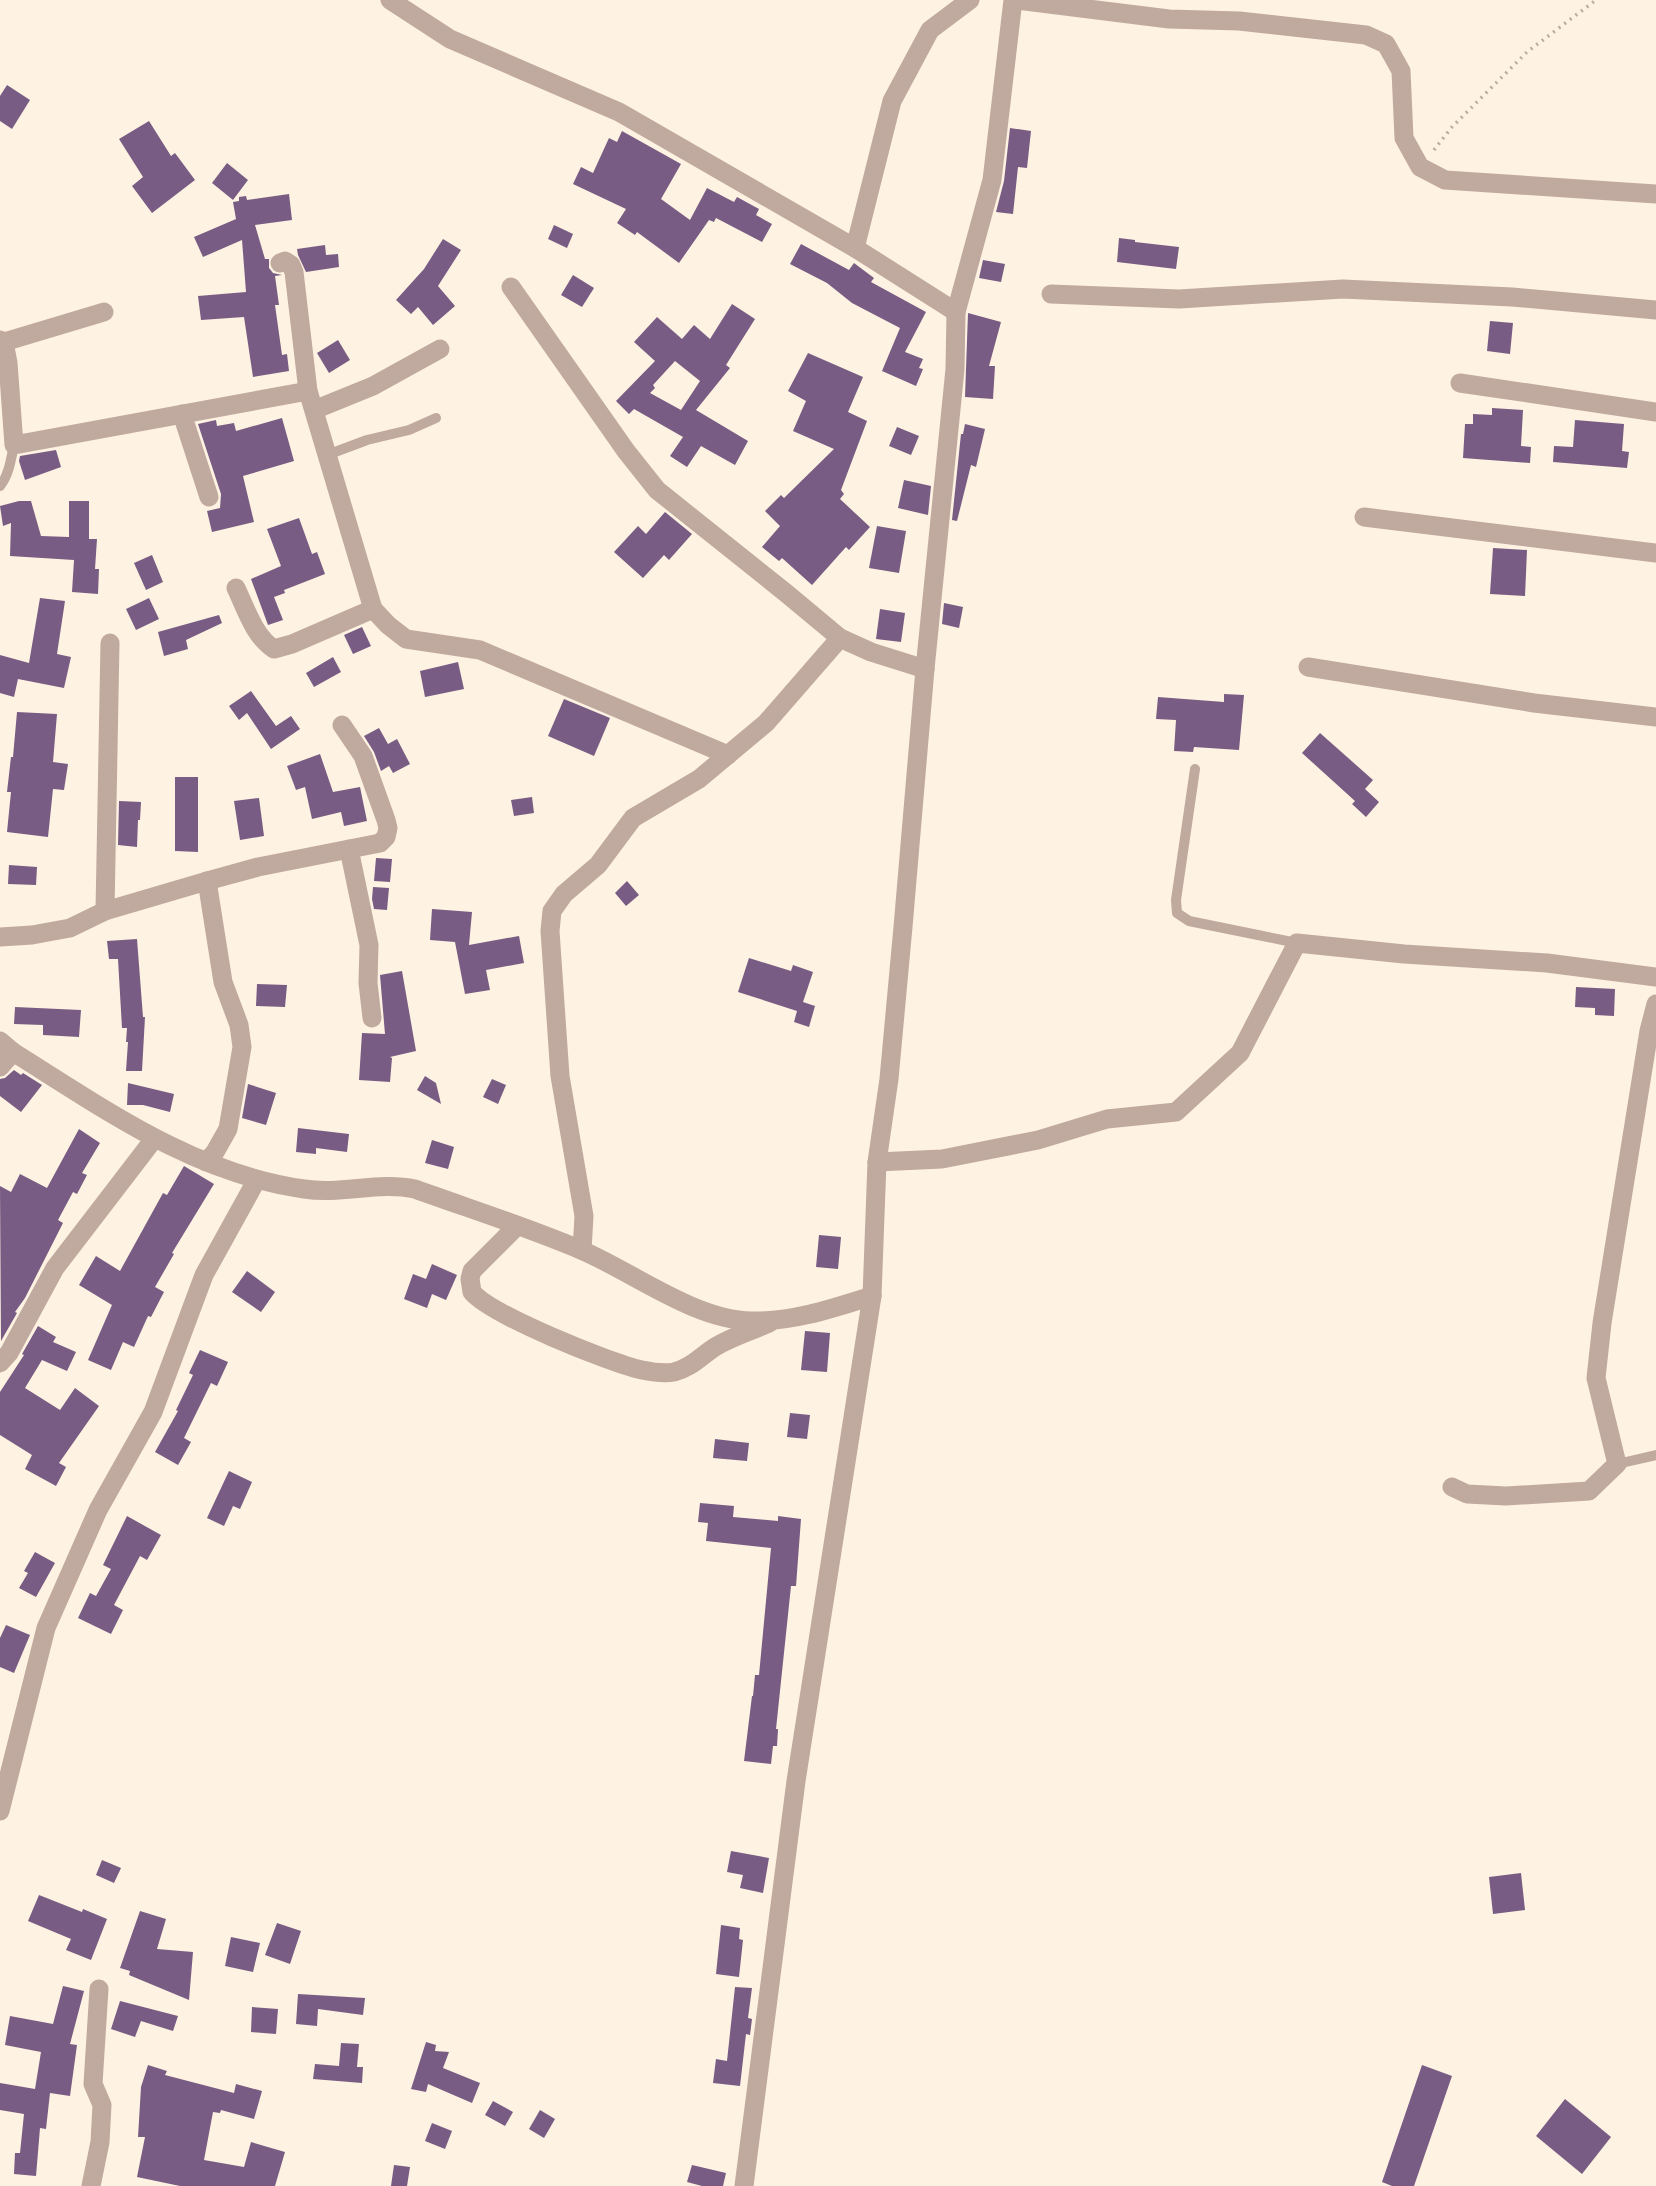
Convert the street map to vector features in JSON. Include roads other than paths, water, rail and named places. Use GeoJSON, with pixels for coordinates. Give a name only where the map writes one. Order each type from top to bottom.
{"type":"FeatureCollection","features":[{"type":"Feature","properties":{"kind":"street"},"geometry":{"type":"LineString","coordinates":[[390,0],[450,39],[619,112],[855,248],[956,312]]}},
{"type":"Feature","properties":{"kind":"street"},"geometry":{"type":"LineString","coordinates":[[855,248],[892,101],[930,30],[970,0]]}},
{"type":"Feature","properties":{"kind":"street"},"geometry":{"type":"LineString","coordinates":[[744,2186],[796,1781],[872,1296],[877,1162],[889,1079],[925,669],[955,369],[956,312],[992,180],[1014,0],[1169,19],[1239,21],[1366,35],[1386,44],[1401,71],[1404,138],[1420,167],[1445,180],[1656,194]]}},
{"type":"Feature","properties":{"kind":"street"},"geometry":{"type":"LineString","coordinates":[[279,263],[285,261],[291,265],[294,272],[311,400],[373,609],[406,639],[480,650],[728,755]]}},
{"type":"Feature","properties":{"kind":"street"},"geometry":{"type":"LineString","coordinates":[[511,288],[626,451],[657,490],[840,638],[871,652],[925,669]]}},
{"type":"Feature","properties":{"kind":"street"},"geometry":{"type":"LineString","coordinates":[[1051,294],[1179,299],[1343,289],[1511,297],[1656,310]]}},
{"type":"Feature","properties":{"kind":"street"},"geometry":{"type":"LineString","coordinates":[[104,312],[2,341],[8,363],[14,445],[182,414],[311,400],[373,386],[440,349]]}},
{"type":"Feature","properties":{"kind":"street"},"geometry":{"type":"LineString","coordinates":[[1460,383],[1656,412]]}},
{"type":"Feature","properties":{"kind":"street"},"geometry":{"type":"LineString","coordinates":[[182,414],[209,497]]}},
{"type":"Feature","properties":{"kind":"street"},"geometry":{"type":"LineString","coordinates":[[1364,517],[1656,553]]}},
{"type":"Feature","properties":{"kind":"street"},"geometry":{"type":"LineString","coordinates":[[236,588],[258,632],[265,643],[274,649],[292,645],[373,609]]}},
{"type":"Feature","properties":{"kind":"street"},"geometry":{"type":"LineString","coordinates":[[582,1250],[584,1216],[560,1076],[550,931],[552,911],[564,894],[597,865],[633,818],[699,779],[766,723],[840,638]]}},
{"type":"Feature","properties":{"kind":"street"},"geometry":{"type":"LineString","coordinates":[[105,911],[110,643]]}},
{"type":"Feature","properties":{"kind":"street"},"geometry":{"type":"LineString","coordinates":[[1308,667],[1534,703],[1656,717]]}},
{"type":"Feature","properties":{"kind":"street"},"geometry":{"type":"LineString","coordinates":[[0,937],[70,928],[105,911],[207,881],[258,867],[380,842],[386,837],[388,828],[363,756],[342,725]]}},
{"type":"Feature","properties":{"kind":"street"},"geometry":{"type":"LineString","coordinates":[[349,849],[369,945],[368,983],[372,1018]]}},
{"type":"Feature","properties":{"kind":"street"},"geometry":{"type":"LineString","coordinates":[[206,1162],[228,1129],[242,1047],[239,1025],[223,982],[207,881]]}},
{"type":"Feature","properties":{"kind":"street"},"geometry":{"type":"LineString","coordinates":[[877,1162],[943,1159],[1038,1140],[1107,1119],[1176,1112],[1240,1053],[1297,943],[1404,954],[1547,963],[1656,977]]}},
{"type":"Feature","properties":{"kind":"street"},"geometry":{"type":"LineString","coordinates":[[1451,1487],[1467,1494],[1506,1496],[1589,1491],[1617,1464],[1596,1378],[1602,1323],[1649,1031],[1656,1004]]}},
{"type":"Feature","properties":{"kind":"street"},"geometry":{"type":"LineString","coordinates":[[4,1053],[154,1139],[256,1181],[331,1192],[389,1185],[415,1189],[582,1250],[680,1301],[726,1316],[750,1321],[776,1319],[822,1311],[872,1296]]}},
{"type":"Feature","properties":{"kind":"street"},"geometry":{"type":"LineString","coordinates":[[0,1363],[9,1353],[55,1268],[154,1139]]}},
{"type":"Feature","properties":{"kind":"street"},"geometry":{"type":"LineString","coordinates":[[0,1811],[46,1628],[97,1510],[153,1412],[204,1275],[256,1181]]}},
{"type":"Feature","properties":{"kind":"street"},"geometry":{"type":"LineString","coordinates":[[517,1226],[472,1271],[472,1292],[488,1306],[609,1360],[658,1373],[684,1369],[715,1347],[776,1319]]}},
{"type":"Feature","properties":{"kind":"street"},"geometry":{"type":"LineString","coordinates":[[91,2186],[100,2142],[102,2105],[93,2084],[99,1989]]}},
{"type":"Feature","properties":{"kind":"lane"},"geometry":{"type":"LineString","coordinates":[[327,455],[367,440],[409,430],[436,418]]}},
{"type":"Feature","properties":{"kind":"lane"},"geometry":{"type":"LineString","coordinates":[[0,486],[10,464],[14,445]]}},
{"type":"Feature","properties":{"kind":"lane"},"geometry":{"type":"LineString","coordinates":[[1195,768],[1177,913],[1189,921],[1297,943]]}},
{"type":"Feature","properties":{"kind":"lane"},"geometry":{"type":"LineString","coordinates":[[1617,1464],[1656,1455]]}}]}
